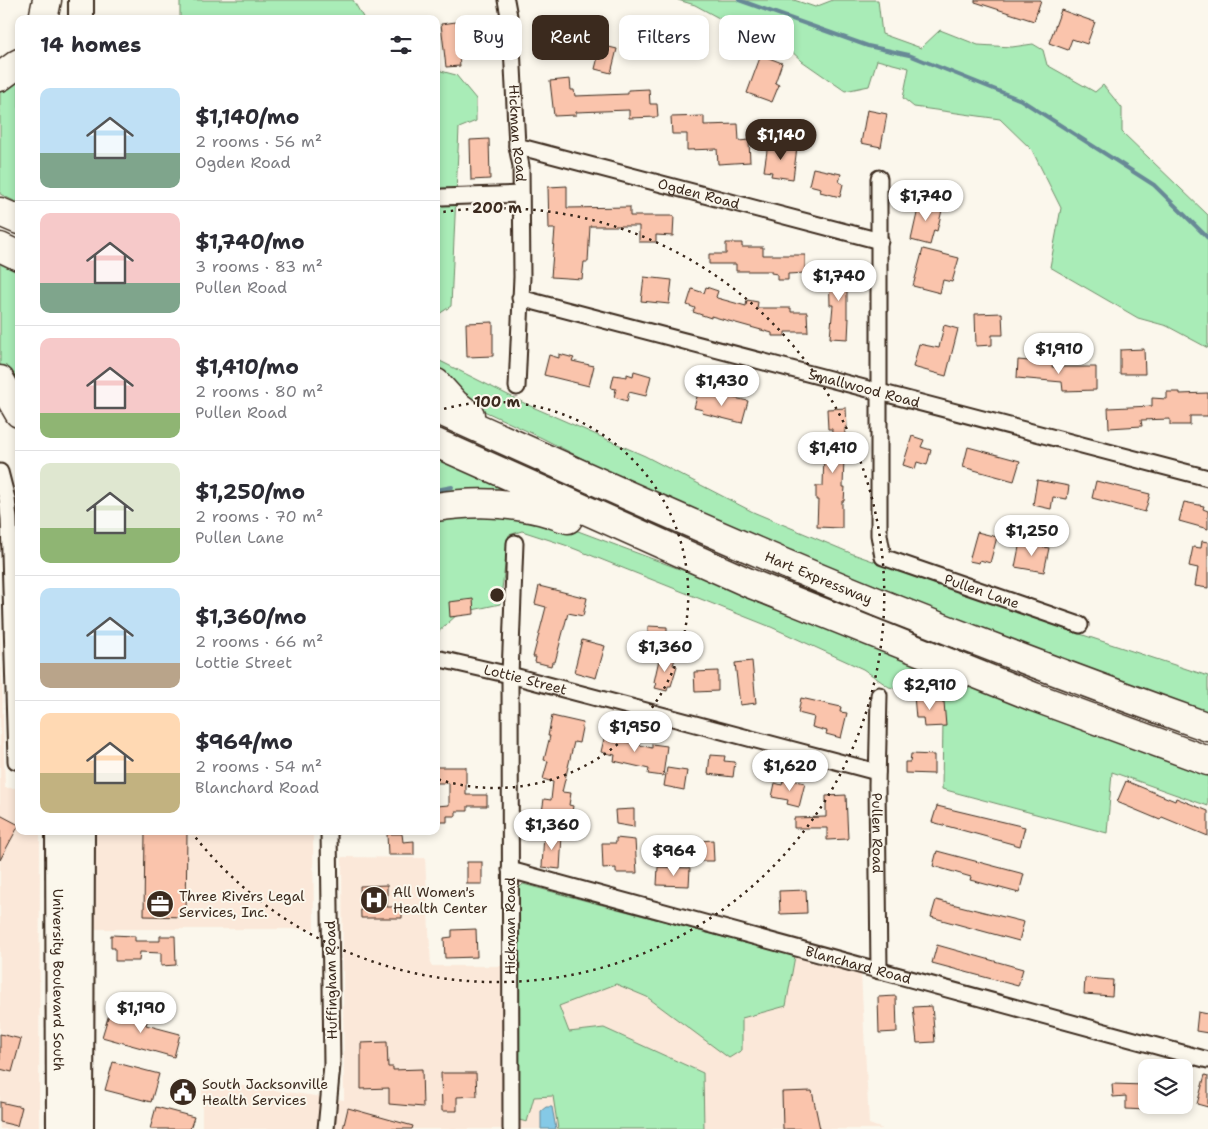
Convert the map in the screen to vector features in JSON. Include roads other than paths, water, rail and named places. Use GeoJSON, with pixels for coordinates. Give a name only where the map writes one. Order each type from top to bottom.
{"type":"FeatureCollection","features":[{"type":"Feature","properties":{"kind":"highway"},"geometry":{"type":"LineString","coordinates":[[44,15],[47,0]]}},
{"type":"Feature","properties":{"kind":"highway"},"geometry":{"type":"LineString","coordinates":[[0,76],[15,66]]}},
{"type":"Feature","properties":{"kind":"highway"},"geometry":{"type":"LineString","coordinates":[[0,380],[15,407]]}},
{"type":"Feature","properties":{"kind":"highway"},"geometry":{"type":"LineString","coordinates":[[440,387],[455,404],[470,415],[538,455]]}},
{"type":"Feature","properties":{"kind":"highway","name":"Hart Expressway"},"geometry":{"type":"LineString","coordinates":[[440,411],[749,548],[881,603],[1030,662],[1208,727]]}},
{"type":"Feature","properties":{"kind":"highway"},"geometry":{"type":"LineString","coordinates":[[440,446],[749,583],[878,636],[1034,697],[1208,761]]}},
{"type":"Feature","properties":{"kind":"highway"},"geometry":{"type":"LineString","coordinates":[[440,507],[490,504],[531,508],[687,556]]}},
{"type":"Feature","properties":{"kind":"main road"},"geometry":{"type":"LineString","coordinates":[[57,0],[57,15]]}},
{"type":"Feature","properties":{"kind":"main road"},"geometry":{"type":"LineString","coordinates":[[81,0],[81,15]]}},
{"type":"Feature","properties":{"kind":"main road","name":"University Boulevard South"},"geometry":{"type":"LineString","coordinates":[[58,835],[59,1129]]}},
{"type":"Feature","properties":{"kind":"main road","name":"University Boulevard South"},"geometry":{"type":"LineString","coordinates":[[81,1129],[82,835]]}},
{"type":"Feature","properties":{"kind":"street","name":"Hickman Road"},"geometry":{"type":"LineString","coordinates":[[506,0],[512,27],[517,146],[521,166],[522,277],[517,387]]}},
{"type":"Feature","properties":{"kind":"street","name":"Ogden Road"},"geometry":{"type":"LineString","coordinates":[[517,146],[880,241]]}},
{"type":"Feature","properties":{"kind":"street"},"geometry":{"type":"LineString","coordinates":[[879,178],[880,391]]}},
{"type":"Feature","properties":{"kind":"street"},"geometry":{"type":"LineString","coordinates":[[442,197],[521,194]]}},
{"type":"Feature","properties":{"kind":"street","name":"Smallwood Road"},"geometry":{"type":"LineString","coordinates":[[520,298],[1208,478]]}},
{"type":"Feature","properties":{"kind":"street","name":"Pullen Lane"},"geometry":{"type":"LineString","coordinates":[[880,391],[879,535],[883,556],[1080,625]]}},
{"type":"Feature","properties":{"kind":"street"},"geometry":{"type":"LineString","coordinates":[[0,472],[8,513],[6,561],[15,742]]}},
{"type":"Feature","properties":{"kind":"street","name":"Hickman Road"},"geometry":{"type":"LineString","coordinates":[[511,1129],[510,675],[515,543]]}},
{"type":"Feature","properties":{"kind":"street","name":"Lottie Street"},"geometry":{"type":"LineString","coordinates":[[440,659],[510,675],[877,772]]}},
{"type":"Feature","properties":{"kind":"street","name":"Pullen Road"},"geometry":{"type":"LineString","coordinates":[[879,695],[877,772],[879,970]]}},
{"type":"Feature","properties":{"kind":"street","name":"Huffingham Road"},"geometry":{"type":"LineString","coordinates":[[326,1129],[332,1065],[329,835]]}},
{"type":"Feature","properties":{"kind":"street","name":"Blanchard Road"},"geometry":{"type":"LineString","coordinates":[[510,870],[1208,1060]]}},
{"type":"Feature","properties":{"kind":"water"},"geometry":{"type":"Polygon","coordinates":[[[546,1107],[552,1107],[556,1129],[541,1129],[541,1111],[546,1107]]]}},
{"type":"Feature","properties":{"kind":"waterway"},"geometry":{"type":"LineString","coordinates":[[739,0],[868,46],[909,55],[1021,100],[1154,185],[1208,238]]}},
{"type":"Feature","properties":{"kind":"waterway"},"geometry":{"type":"LineString","coordinates":[[440,489],[452,487]]}},
{"type":"Feature","properties":{"kind":"place","name":"All Women's Health Center"},"geometry":{"type":"Point","coordinates":[374,900]}},
{"type":"Feature","properties":{"kind":"place","name":"Three Rivers Legal Services, Inc."},"geometry":{"type":"Point","coordinates":[160,904]}},
{"type":"Feature","properties":{"kind":"place","name":"South Jacksonville Health Services"},"geometry":{"type":"Point","coordinates":[183,1092]}}]}
